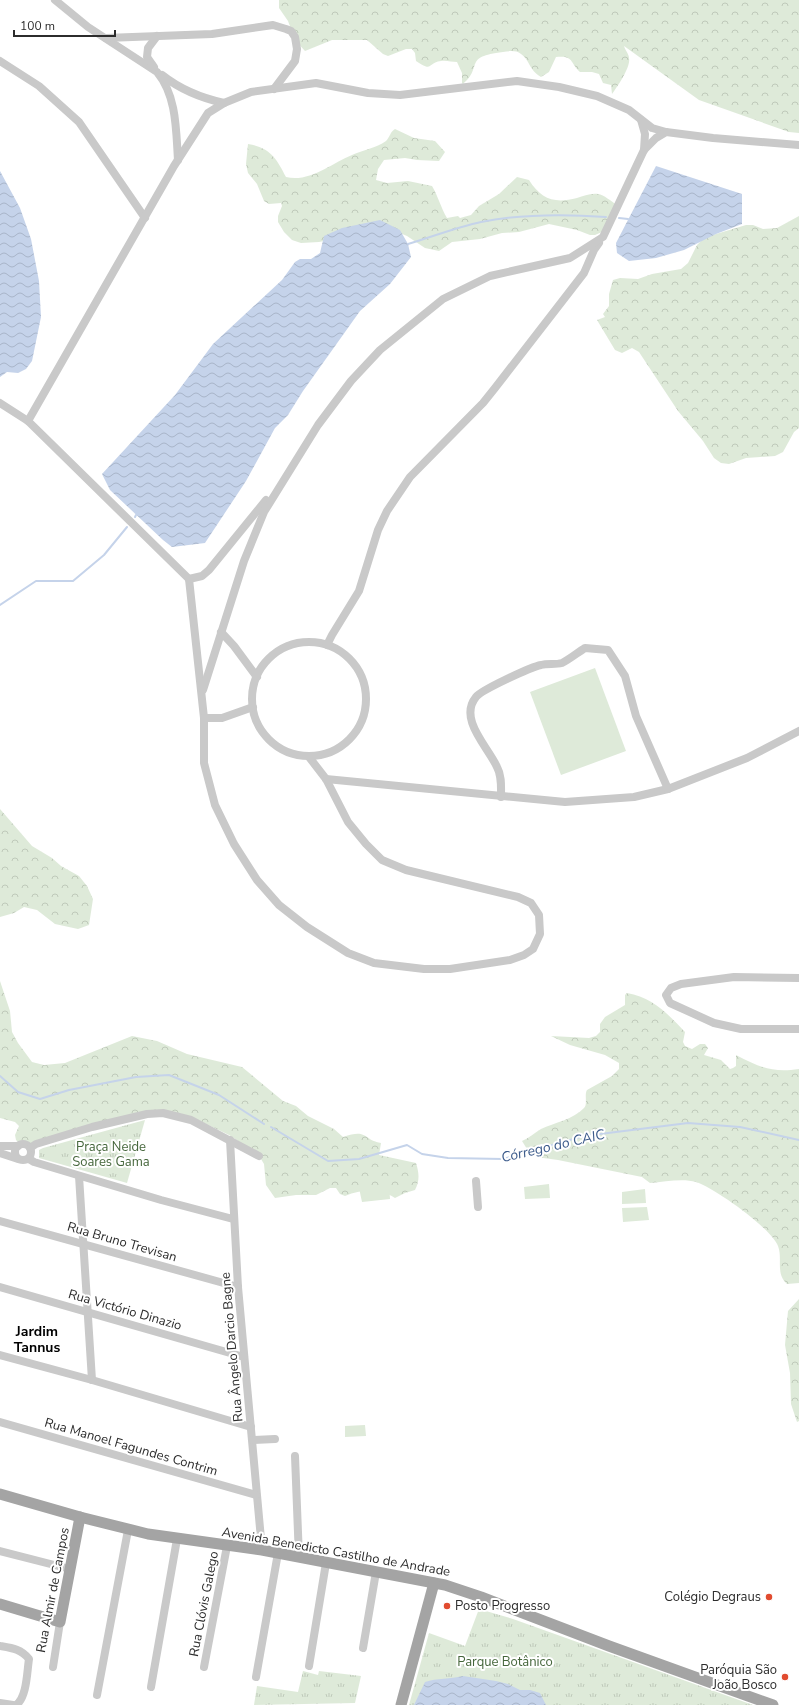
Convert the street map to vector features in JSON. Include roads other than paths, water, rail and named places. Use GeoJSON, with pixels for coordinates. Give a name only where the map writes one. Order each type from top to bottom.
{"type":"FeatureCollection","features":[{"type":"Feature","properties":{"kind":"main road","name":"Avenida Benedicto Castilho de Andrade"},"geometry":{"type":"LineString","coordinates":[[0,1494],[128,1530],[178,1539],[262,1550],[434,1583],[481,1597],[609,1646],[773,1705]]}},
{"type":"Feature","properties":{"kind":"main road","name":"Rua Almir de Campos"},"geometry":{"type":"LineString","coordinates":[[60,1622],[80,1517]]}},
{"type":"Feature","properties":{"kind":"main road"},"geometry":{"type":"LineString","coordinates":[[401,1705],[434,1583]]}},
{"type":"Feature","properties":{"kind":"main road"},"geometry":{"type":"LineString","coordinates":[[0,1604],[60,1622]]}},
{"type":"Feature","properties":{"kind":"street"},"geometry":{"type":"LineString","coordinates":[[55,0],[88,27],[184,90],[224,103]]}},
{"type":"Feature","properties":{"kind":"street"},"geometry":{"type":"LineString","coordinates":[[106,38],[212,34],[273,25],[291,31],[295,37],[297,49],[295,61],[274,89]]}},
{"type":"Feature","properties":{"kind":"street"},"geometry":{"type":"LineString","coordinates":[[157,36],[148,48],[147,57],[165,81],[175,115],[178,160]]}},
{"type":"Feature","properties":{"kind":"street"},"geometry":{"type":"LineString","coordinates":[[0,61],[39,86],[79,122],[145,218]]}},
{"type":"Feature","properties":{"kind":"street"},"geometry":{"type":"LineString","coordinates":[[28,421],[178,160],[208,113],[224,103],[251,92],[316,83],[368,93],[400,95],[517,81],[559,87],[597,96],[629,110],[652,128],[666,132],[713,138],[799,145]]}},
{"type":"Feature","properties":{"kind":"street"},"geometry":{"type":"LineString","coordinates":[[640,120],[645,134],[644,150]]}},
{"type":"Feature","properties":{"kind":"street"},"geometry":{"type":"LineString","coordinates":[[327,645],[359,591],[381,521],[410,477],[483,404],[580,279],[594,250],[603,237],[644,150],[656,138],[666,132]]}},
{"type":"Feature","properties":{"kind":"street"},"geometry":{"type":"LineString","coordinates":[[201,694],[244,561],[264,512],[318,425],[352,381],[380,350],[442,299],[490,276],[570,258],[603,237]]}},
{"type":"Feature","properties":{"kind":"street"},"geometry":{"type":"LineString","coordinates":[[581,252],[588,261]]}},
{"type":"Feature","properties":{"kind":"street"},"geometry":{"type":"LineString","coordinates":[[0,403],[28,421],[189,579],[204,718],[204,763],[215,805],[234,844],[257,880],[279,905],[307,927],[348,953],[374,963],[424,969],[450,969],[494,964],[524,955],[533,949],[540,934],[539,915],[530,903],[518,897],[406,870],[382,860],[366,844],[348,822],[326,779],[309,757]]}},
{"type":"Feature","properties":{"kind":"street"},"geometry":{"type":"LineString","coordinates":[[189,579],[202,576],[209,570],[282,481]]}},
{"type":"Feature","properties":{"kind":"street"},"geometry":{"type":"LineString","coordinates":[[221,632],[234,646],[257,677]]}},
{"type":"Feature","properties":{"kind":"street"},"geometry":{"type":"LineString","coordinates":[[311,642],[327,645],[343,653],[356,666],[364,682],[366,700],[364,717],[355,733],[343,746],[327,754],[309,757],[293,754],[278,748],[266,736],[257,723],[253,707],[253,692],[257,677],[266,662],[279,651],[294,644],[311,642]]}},
{"type":"Feature","properties":{"kind":"street"},"geometry":{"type":"LineString","coordinates":[[501,797],[501,782],[498,769],[470,718],[470,705],[476,696],[498,683],[540,665],[560,664],[585,648],[608,650],[625,676],[636,716],[668,789]]}},
{"type":"Feature","properties":{"kind":"street"},"geometry":{"type":"LineString","coordinates":[[204,718],[222,718],[253,707]]}},
{"type":"Feature","properties":{"kind":"street"},"geometry":{"type":"LineString","coordinates":[[326,779],[565,802],[634,797],[668,789],[747,758],[799,731]]}},
{"type":"Feature","properties":{"kind":"street"},"geometry":{"type":"LineString","coordinates":[[799,978],[734,977],[681,984],[671,988],[666,995],[670,1003],[714,1023],[741,1028],[799,1029]]}},
{"type":"Feature","properties":{"kind":"street"},"geometry":{"type":"LineString","coordinates":[[30,1148],[36,1144],[92,1127],[156,1112],[171,1114],[191,1120],[259,1156]]}},
{"type":"Feature","properties":{"kind":"street","name":"Rua Ângelo Darcio Bagne"},"geometry":{"type":"LineString","coordinates":[[230,1140],[233,1219],[238,1287],[252,1427],[256,1495],[262,1550]]}},
{"type":"Feature","properties":{"kind":"street"},"geometry":{"type":"LineString","coordinates":[[0,1146],[18,1146],[26,1144],[30,1148],[31,1154],[28,1159]]}},
{"type":"Feature","properties":{"kind":"street"},"geometry":{"type":"LineString","coordinates":[[18,1146],[15,1151],[18,1158]]}},
{"type":"Feature","properties":{"kind":"street"},"geometry":{"type":"LineString","coordinates":[[0,1153],[23,1160],[28,1159],[79,1176],[233,1219]]}},
{"type":"Feature","properties":{"kind":"street"},"geometry":{"type":"LineString","coordinates":[[79,1176],[92,1380]]}},
{"type":"Feature","properties":{"kind":"street"},"geometry":{"type":"LineString","coordinates":[[476,1181],[479,1208]]}},
{"type":"Feature","properties":{"kind":"street","name":"Rua Bruno Trevisan"},"geometry":{"type":"LineString","coordinates":[[0,1221],[238,1287]]}},
{"type":"Feature","properties":{"kind":"street","name":"Rua Victório Dinazio"},"geometry":{"type":"LineString","coordinates":[[0,1287],[244,1357]]}},
{"type":"Feature","properties":{"kind":"street"},"geometry":{"type":"LineString","coordinates":[[0,1355],[92,1380],[252,1427]]}},
{"type":"Feature","properties":{"kind":"street","name":"Rua Manoel Fagundes Contrim"},"geometry":{"type":"LineString","coordinates":[[0,1422],[256,1495]]}},
{"type":"Feature","properties":{"kind":"street"},"geometry":{"type":"LineString","coordinates":[[253,1440],[275,1439]]}},
{"type":"Feature","properties":{"kind":"street"},"geometry":{"type":"LineString","coordinates":[[295,1456],[299,1558]]}},
{"type":"Feature","properties":{"kind":"street"},"geometry":{"type":"LineString","coordinates":[[97,1695],[128,1530]]}},
{"type":"Feature","properties":{"kind":"street"},"geometry":{"type":"LineString","coordinates":[[151,1687],[178,1539]]}},
{"type":"Feature","properties":{"kind":"street","name":"Rua Clóvis Galego"},"geometry":{"type":"LineString","coordinates":[[204,1667],[227,1546]]}},
{"type":"Feature","properties":{"kind":"street"},"geometry":{"type":"LineString","coordinates":[[0,1551],[70,1569]]}},
{"type":"Feature","properties":{"kind":"street"},"geometry":{"type":"LineString","coordinates":[[256,1677],[278,1553]]}},
{"type":"Feature","properties":{"kind":"street"},"geometry":{"type":"LineString","coordinates":[[310,1666],[326,1563]]}},
{"type":"Feature","properties":{"kind":"street"},"geometry":{"type":"LineString","coordinates":[[363,1648],[376,1572]]}},
{"type":"Feature","properties":{"kind":"street","name":"Rua Almir de Campos"},"geometry":{"type":"LineString","coordinates":[[53,1667],[60,1622]]}},
{"type":"Feature","properties":{"kind":"street"},"geometry":{"type":"LineString","coordinates":[[0,1646],[19,1650],[24,1653],[28,1659],[24,1694],[21,1701],[16,1705]]}},
{"type":"Feature","properties":{"kind":"street"},"geometry":{"type":"LineString","coordinates":[[0,1703],[12,1705]]}},
{"type":"Feature","properties":{"kind":"water"},"geometry":{"type":"Polygon","coordinates":[[[656,166],[742,194],[742,224],[716,234],[684,250],[656,258],[629,261],[617,253],[616,243],[656,166]]]}},
{"type":"Feature","properties":{"kind":"water"},"geometry":{"type":"Polygon","coordinates":[[[0,171],[20,208],[31,239],[39,281],[41,317],[32,361],[26,369],[18,373],[7,372],[0,377],[0,171]]]}},
{"type":"Feature","properties":{"kind":"water"},"geometry":{"type":"Polygon","coordinates":[[[380,220],[400,230],[408,244],[411,257],[390,284],[360,311],[303,391],[288,415],[275,428],[246,481],[205,543],[172,547],[110,490],[102,474],[175,395],[213,344],[282,280],[295,262],[300,259],[311,259],[320,253],[324,236],[342,228],[380,220]]]}},
{"type":"Feature","properties":{"kind":"water"},"geometry":{"type":"Polygon","coordinates":[[[463,1676],[496,1681],[508,1684],[520,1690],[530,1690],[540,1693],[546,1705],[414,1705],[425,1682],[463,1676]]]}},
{"type":"Feature","properties":{"kind":"waterway"},"geometry":{"type":"LineString","coordinates":[[408,244],[463,227],[496,219],[543,215],[606,217]]}},
{"type":"Feature","properties":{"kind":"waterway"},"geometry":{"type":"LineString","coordinates":[[619,218],[628,219]]}},
{"type":"Feature","properties":{"kind":"waterway"},"geometry":{"type":"LineString","coordinates":[[0,605],[36,581],[73,581],[104,555],[127,527]]}},
{"type":"Feature","properties":{"kind":"waterway","name":"Córrego do CAIC"},"geometry":{"type":"LineString","coordinates":[[0,1076],[18,1092],[40,1099],[69,1090],[136,1077],[169,1075],[219,1095],[264,1124]]}},
{"type":"Feature","properties":{"kind":"waterway","name":"Córrego do CAIC"},"geometry":{"type":"LineString","coordinates":[[271,1127],[328,1161],[359,1159],[407,1145],[422,1154],[448,1158],[503,1159],[584,1136],[688,1123],[740,1127],[799,1140]]}},
{"type":"Feature","properties":{"kind":"place","name":"Colégio Degraus"},"geometry":{"type":"Point","coordinates":[769,1597]}},
{"type":"Feature","properties":{"kind":"place","name":"Posto Progresso"},"geometry":{"type":"Point","coordinates":[447,1606]}},
{"type":"Feature","properties":{"kind":"place","name":"Paróquia São João Bosco"},"geometry":{"type":"Point","coordinates":[785,1677]}},
{"type":"Feature","properties":{"kind":"district","name":"Jardim Tannus"},"geometry":{"type":"Point","coordinates":[37,1340]}},
{"type":"Feature","properties":{"kind":"park label","name":"Praça Neide Soares Gama"},"geometry":{"type":"Point","coordinates":[111,1154]}},
{"type":"Feature","properties":{"kind":"park label","name":"Parque Botânico"},"geometry":{"type":"Point","coordinates":[505,1662]}}]}
